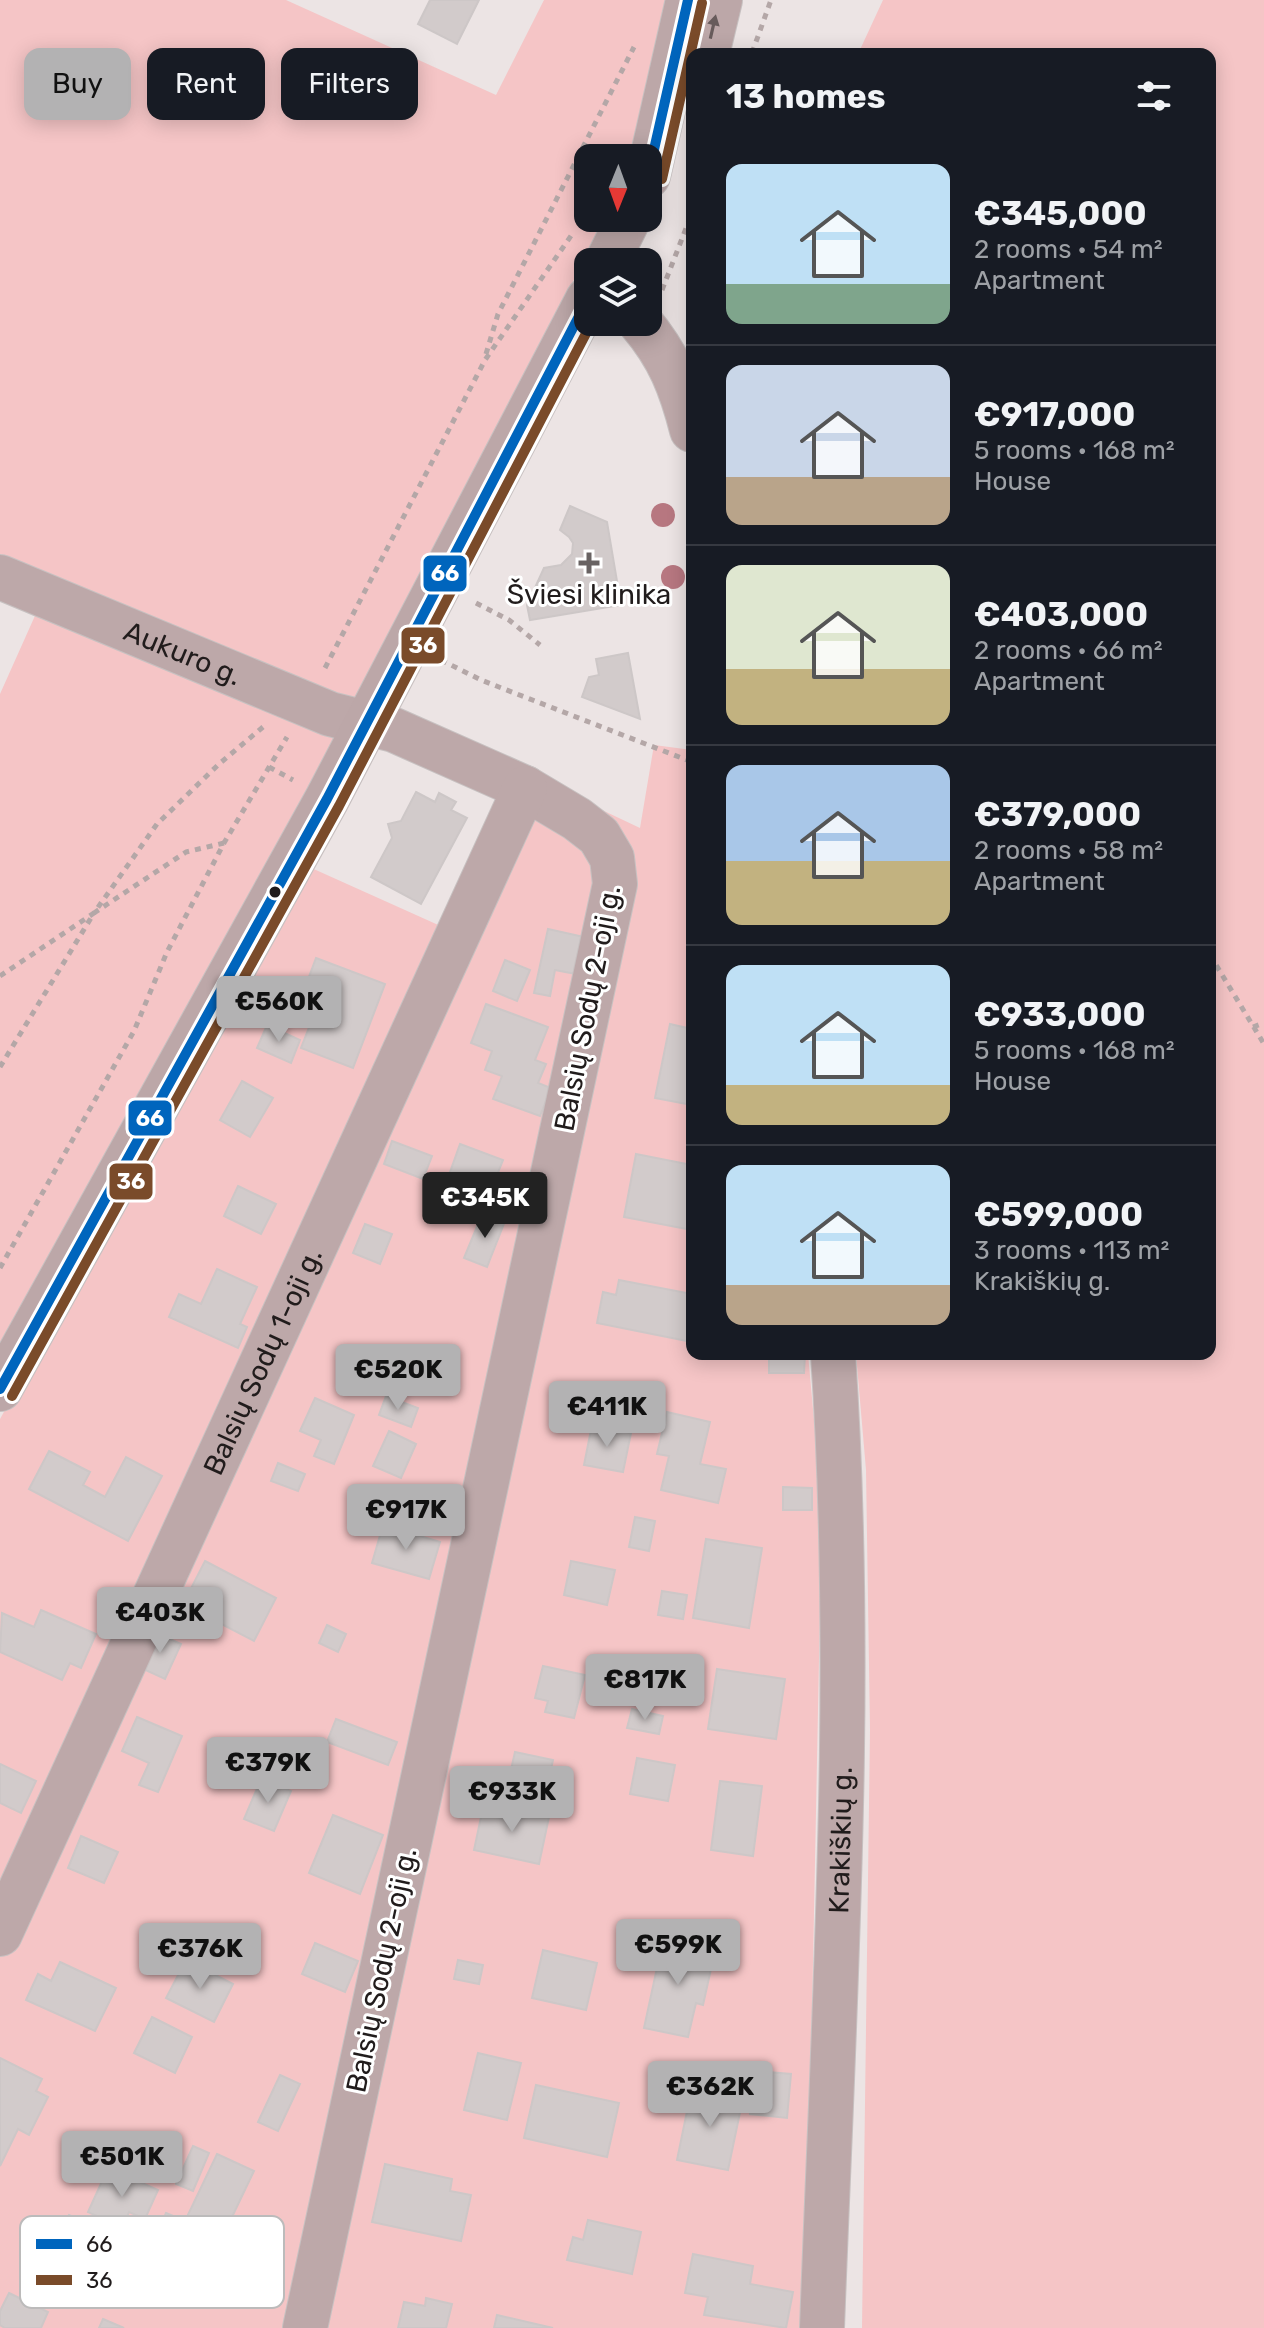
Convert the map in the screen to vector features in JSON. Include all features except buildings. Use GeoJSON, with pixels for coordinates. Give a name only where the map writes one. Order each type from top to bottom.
{"type":"FeatureCollection","features":[{"type":"Feature","properties":{"kind":"main road"},"geometry":{"type":"LineString","coordinates":[[656,144],[688,0]]}},
{"type":"Feature","properties":{"kind":"main road"},"geometry":{"type":"LineString","coordinates":[[708,48],[720,0]]}},
{"type":"Feature","properties":{"kind":"main road"},"geometry":{"type":"LineString","coordinates":[[662,156],[686,114]]}},
{"type":"Feature","properties":{"kind":"main road"},"geometry":{"type":"LineString","coordinates":[[0,1389],[327,799],[574,326]]}},
{"type":"Feature","properties":{"kind":"street"},"geometry":{"type":"LineString","coordinates":[[659,336],[686,407]]}},
{"type":"Feature","properties":{"kind":"street","name":"Aukuro g."},"geometry":{"type":"LineString","coordinates":[[0,577],[330,714],[367,722]]}},
{"type":"Feature","properties":{"kind":"street","name":"Balsių Sodų 2-oji g."},"geometry":{"type":"LineString","coordinates":[[305,2328],[615,884],[612,858],[599,836],[577,819],[525,788],[394,730],[367,722]]}},
{"type":"Feature","properties":{"kind":"street","name":"Balsių Sodų 1-oji g."},"geometry":{"type":"LineString","coordinates":[[0,1934],[525,788]]}},
{"type":"Feature","properties":{"kind":"street","name":"Krakiškių g."},"geometry":{"type":"LineString","coordinates":[[822,2328],[844,1656],[833,1360]]}},
{"type":"Feature","properties":{"kind":"path"},"geometry":{"type":"LineString","coordinates":[[753,48],[771,0]]}},
{"type":"Feature","properties":{"kind":"path"},"geometry":{"type":"LineString","coordinates":[[485,360],[498,314],[633,49],[642,38]]}},
{"type":"Feature","properties":{"kind":"path"},"geometry":{"type":"LineString","coordinates":[[662,281],[686,227]]}},
{"type":"Feature","properties":{"kind":"path"},"geometry":{"type":"LineString","coordinates":[[0,1268],[134,1031],[167,952],[224,843],[306,704],[485,360],[574,231]]}},
{"type":"Feature","properties":{"kind":"path"},"geometry":{"type":"LineString","coordinates":[[476,603],[509,620],[540,645]]}},
{"type":"Feature","properties":{"kind":"path"},"geometry":{"type":"LineString","coordinates":[[438,658],[481,680],[686,760]]}},
{"type":"Feature","properties":{"kind":"path"},"geometry":{"type":"LineString","coordinates":[[0,1067],[94,913],[157,824],[219,764],[263,727],[306,704]]}},
{"type":"Feature","properties":{"kind":"path"},"geometry":{"type":"LineString","coordinates":[[0,976],[186,852],[224,843]]}},
{"type":"Feature","properties":{"kind":"path"},"geometry":{"type":"LineString","coordinates":[[1216,965],[1264,1044]]}},
{"type":"Feature","properties":{"kind":"path"},"geometry":{"type":"LineString","coordinates":[[1253,1027],[1264,1023]]}},
{"type":"Feature","properties":{"kind":"shaded area"},"geometry":{"type":"Polygon","coordinates":[[[0,0],[286,0],[392,48],[281,48],[281,120],[418,120],[418,60],[496,95],[544,0],[677,0],[636,144],[574,144],[574,232],[598,232],[596,237],[590,248],[574,248],[574,279],[372,669],[156,1066],[0,1343],[0,694],[51,580],[0,558],[0,0]]]}},
{"type":"Feature","properties":{"kind":"shaded area"},"geometry":{"type":"Polygon","coordinates":[[[883,0],[1264,0],[1264,2328],[862,2328],[870,1730],[866,1470],[857,1360],[1216,1360],[1216,48],[861,48],[883,0]]]}},
{"type":"Feature","properties":{"kind":"shaded area"},"geometry":{"type":"Polygon","coordinates":[[[654,745],[686,749],[686,1360],[809,1360],[822,1508],[803,2328],[0,2328],[0,1419],[307,866],[445,928],[526,774],[640,828],[654,745]]]}},
{"type":"Feature","properties":{"kind":"transit line","name":"66"},"geometry":{"type":"LineString","coordinates":[[655,144],[688,0]]}},
{"type":"Feature","properties":{"kind":"transit line","name":"36"},"geometry":{"type":"LineString","coordinates":[[692,48],[702,3]]}},
{"type":"Feature","properties":{"kind":"transit line","name":"36"},"geometry":{"type":"LineString","coordinates":[[662,179],[686,73]]}},
{"type":"Feature","properties":{"kind":"transit line","name":"66"},"geometry":{"type":"LineString","coordinates":[[0,1389],[327,799],[574,326]]}},
{"type":"Feature","properties":{"kind":"transit line","name":"36"},"geometry":{"type":"LineString","coordinates":[[12,1396],[339,806],[585,336]]}},
{"type":"Feature","properties":{"kind":"place","name":"Šviesi klinika"},"geometry":{"type":"Point","coordinates":[589,563]}}]}
